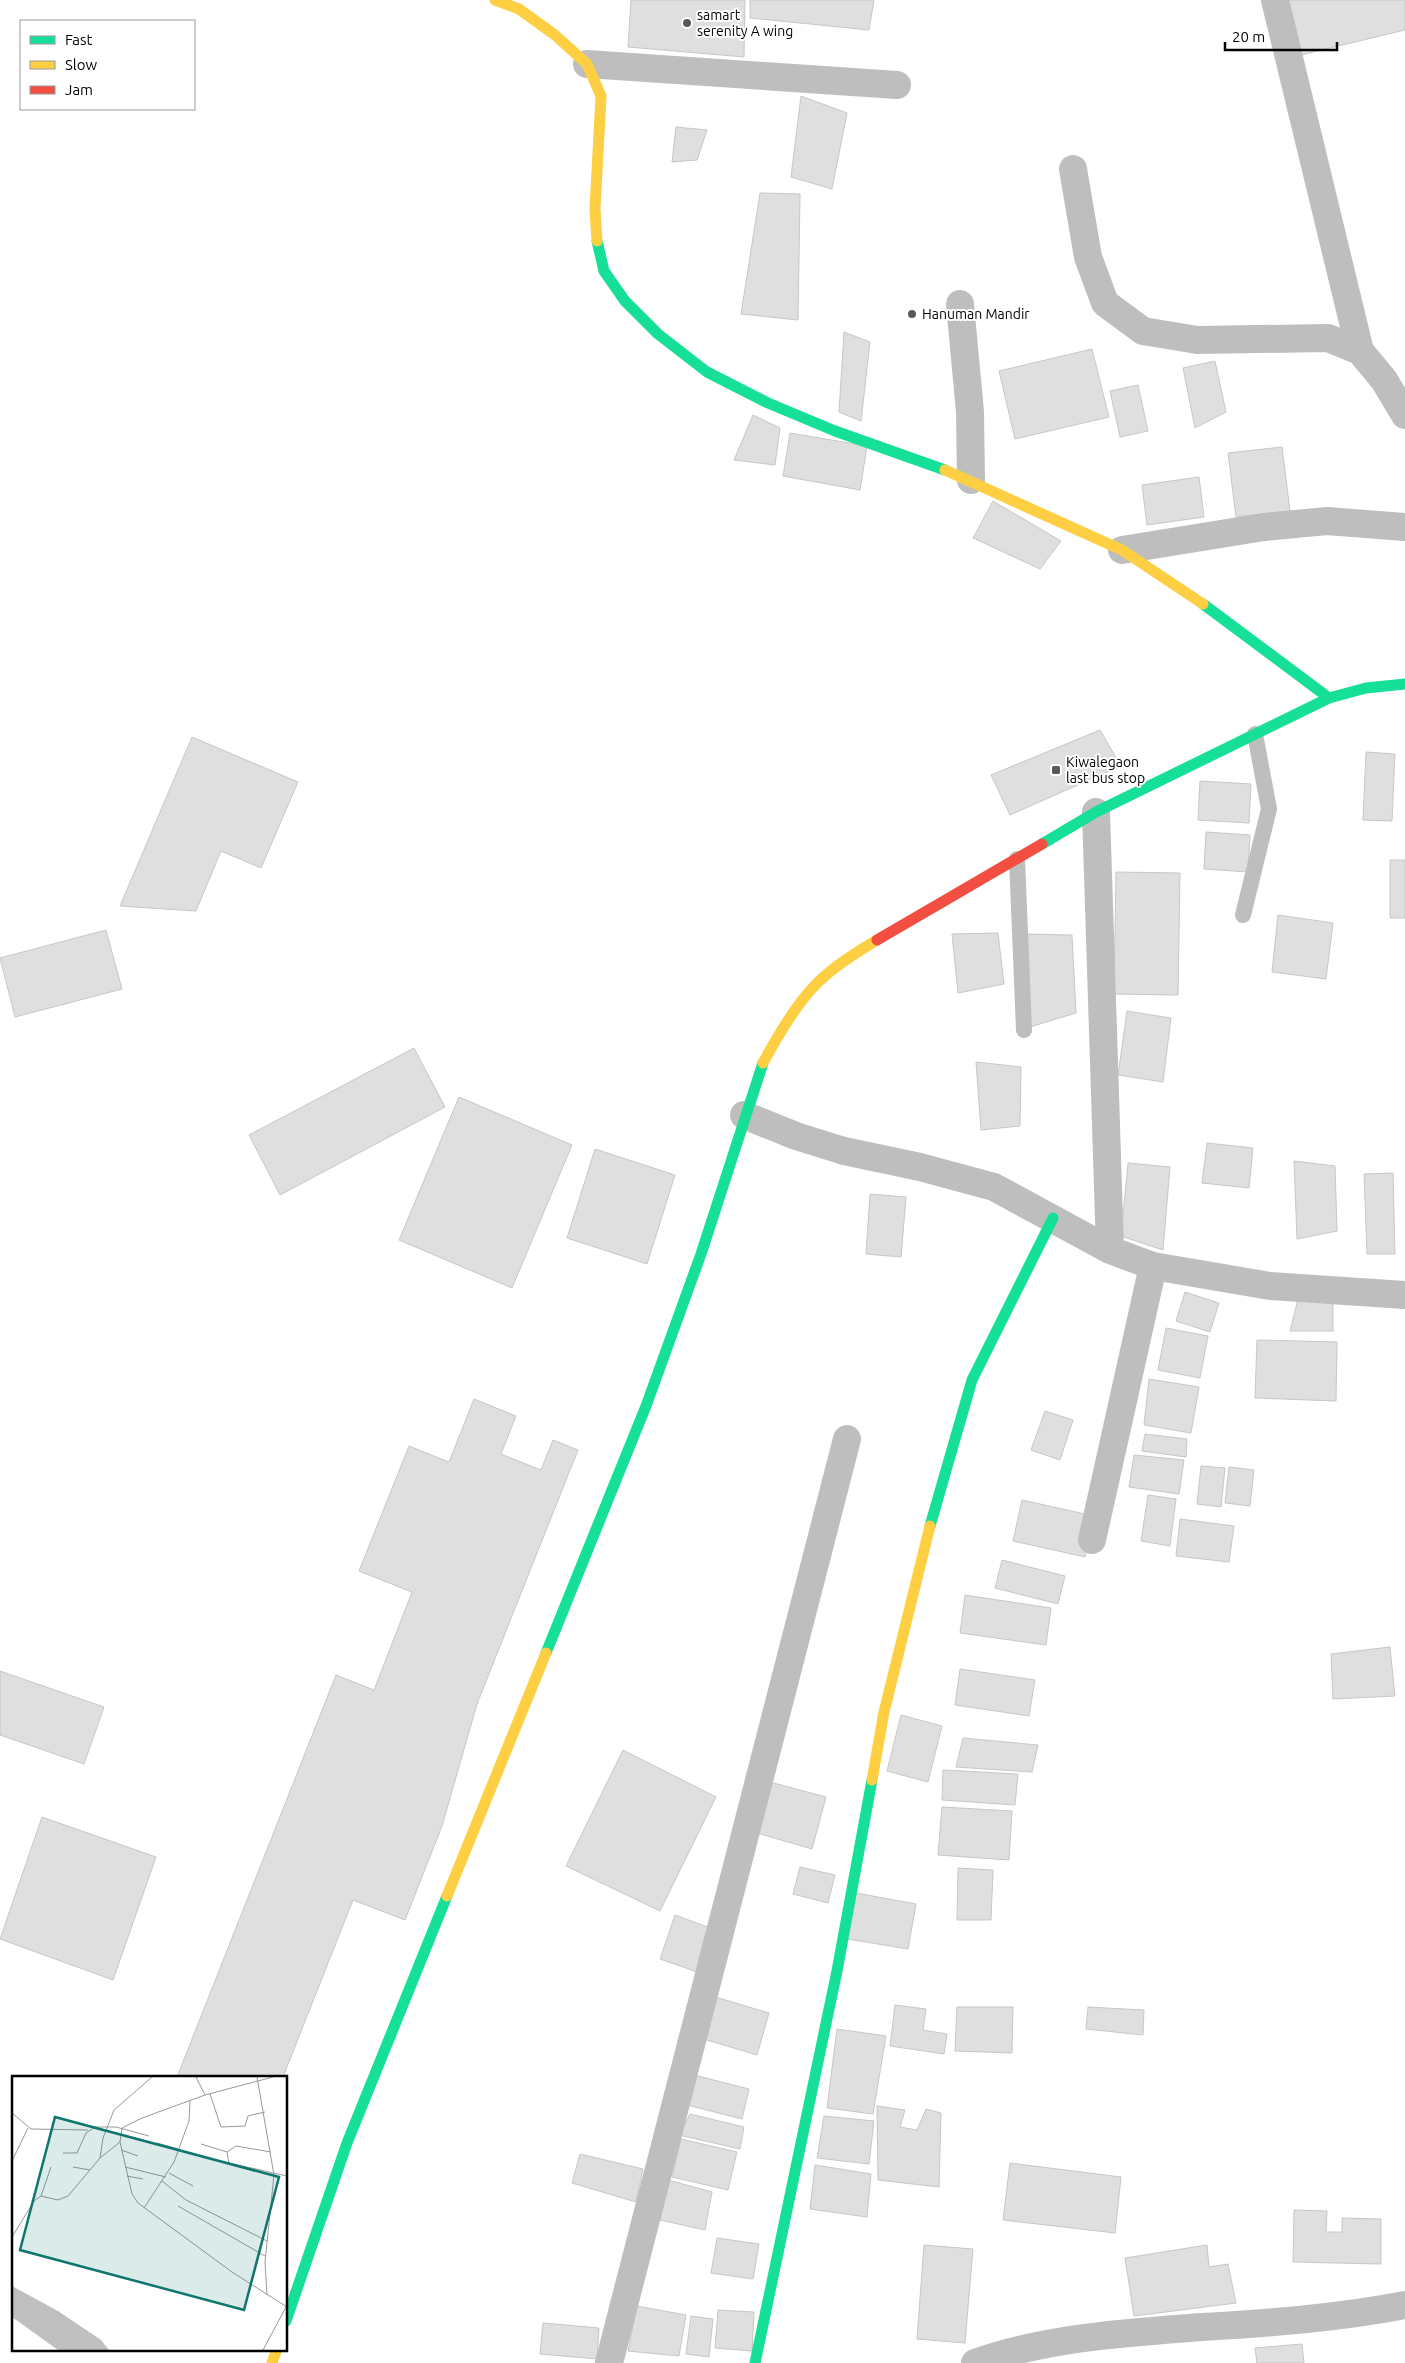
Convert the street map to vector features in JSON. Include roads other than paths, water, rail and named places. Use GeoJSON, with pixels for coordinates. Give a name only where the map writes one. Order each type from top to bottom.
{"type":"FeatureCollection","features":[{"type":"Feature","properties":{"kind":"street"},"geometry":{"type":"LineString","coordinates":[[495,0],[519,9],[555,35],[587,64],[601,96],[595,209],[597,242],[604,271],[625,301],[658,334],[707,372],[768,402],[835,431],[971,480],[1122,550],[1188,593],[1329,698]]}},
{"type":"Feature","properties":{"kind":"street"},"geometry":{"type":"LineString","coordinates":[[1275,0],[1360,351],[1384,380],[1405,415]]}},
{"type":"Feature","properties":{"kind":"street"},"geometry":{"type":"LineString","coordinates":[[587,64],[897,85]]}},
{"type":"Feature","properties":{"kind":"street"},"geometry":{"type":"LineString","coordinates":[[1073,169],[1088,257],[1105,303],[1143,332],[1197,340],[1328,338],[1360,351]]}},
{"type":"Feature","properties":{"kind":"street"},"geometry":{"type":"LineString","coordinates":[[960,304],[970,412],[971,480]]}},
{"type":"Feature","properties":{"kind":"street"},"geometry":{"type":"LineString","coordinates":[[1122,550],[1264,527],[1327,521],[1405,527]]}},
{"type":"Feature","properties":{"kind":"street"},"geometry":{"type":"LineString","coordinates":[[288,2315],[347,2143],[646,1406],[701,1254],[759,1071],[774,1042],[824,976],[849,958],[1096,812],[1329,698],[1366,688],[1405,684]]}},
{"type":"Feature","properties":{"kind":"street"},"geometry":{"type":"LineString","coordinates":[[1096,812],[1110,1250]]}},
{"type":"Feature","properties":{"kind":"street"},"geometry":{"type":"LineString","coordinates":[[744,1115],[796,1136],[844,1151],[920,1167],[994,1187],[1110,1250],[1153,1266],[1270,1286],[1405,1295]]}},
{"type":"Feature","properties":{"kind":"street"},"geometry":{"type":"LineString","coordinates":[[755,2363],[837,1971],[884,1712],[934,1508],[972,1380],[1053,1218]]}},
{"type":"Feature","properties":{"kind":"street"},"geometry":{"type":"LineString","coordinates":[[1092,1540],[1153,1266]]}},
{"type":"Feature","properties":{"kind":"street"},"geometry":{"type":"LineString","coordinates":[[609,2363],[847,1439]]}},
{"type":"Feature","properties":{"kind":"street"},"geometry":{"type":"LineString","coordinates":[[975,2363],[1000,2354],[1108,2334],[1352,2315],[1405,2305]]}},
{"type":"Feature","properties":{"kind":"street"},"geometry":{"type":"LineString","coordinates":[[272,2363],[277,2350]]}},
{"type":"Feature","properties":{"kind":"lane"},"geometry":{"type":"LineString","coordinates":[[1243,914],[1269,809],[1255,734]]}},
{"type":"Feature","properties":{"kind":"lane"},"geometry":{"type":"LineString","coordinates":[[1017,859],[1024,1030]]}},
{"type":"Feature","properties":{"kind":"place","name":"samart serenity A wing"},"geometry":{"type":"Point","coordinates":[687,23]}},
{"type":"Feature","properties":{"kind":"place","name":"Hanuman Mandir"},"geometry":{"type":"Point","coordinates":[912,314]}},
{"type":"Feature","properties":{"kind":"place","name":"Kiwalegaon last bus stop"},"geometry":{"type":"Point","coordinates":[1056,770]}}]}
